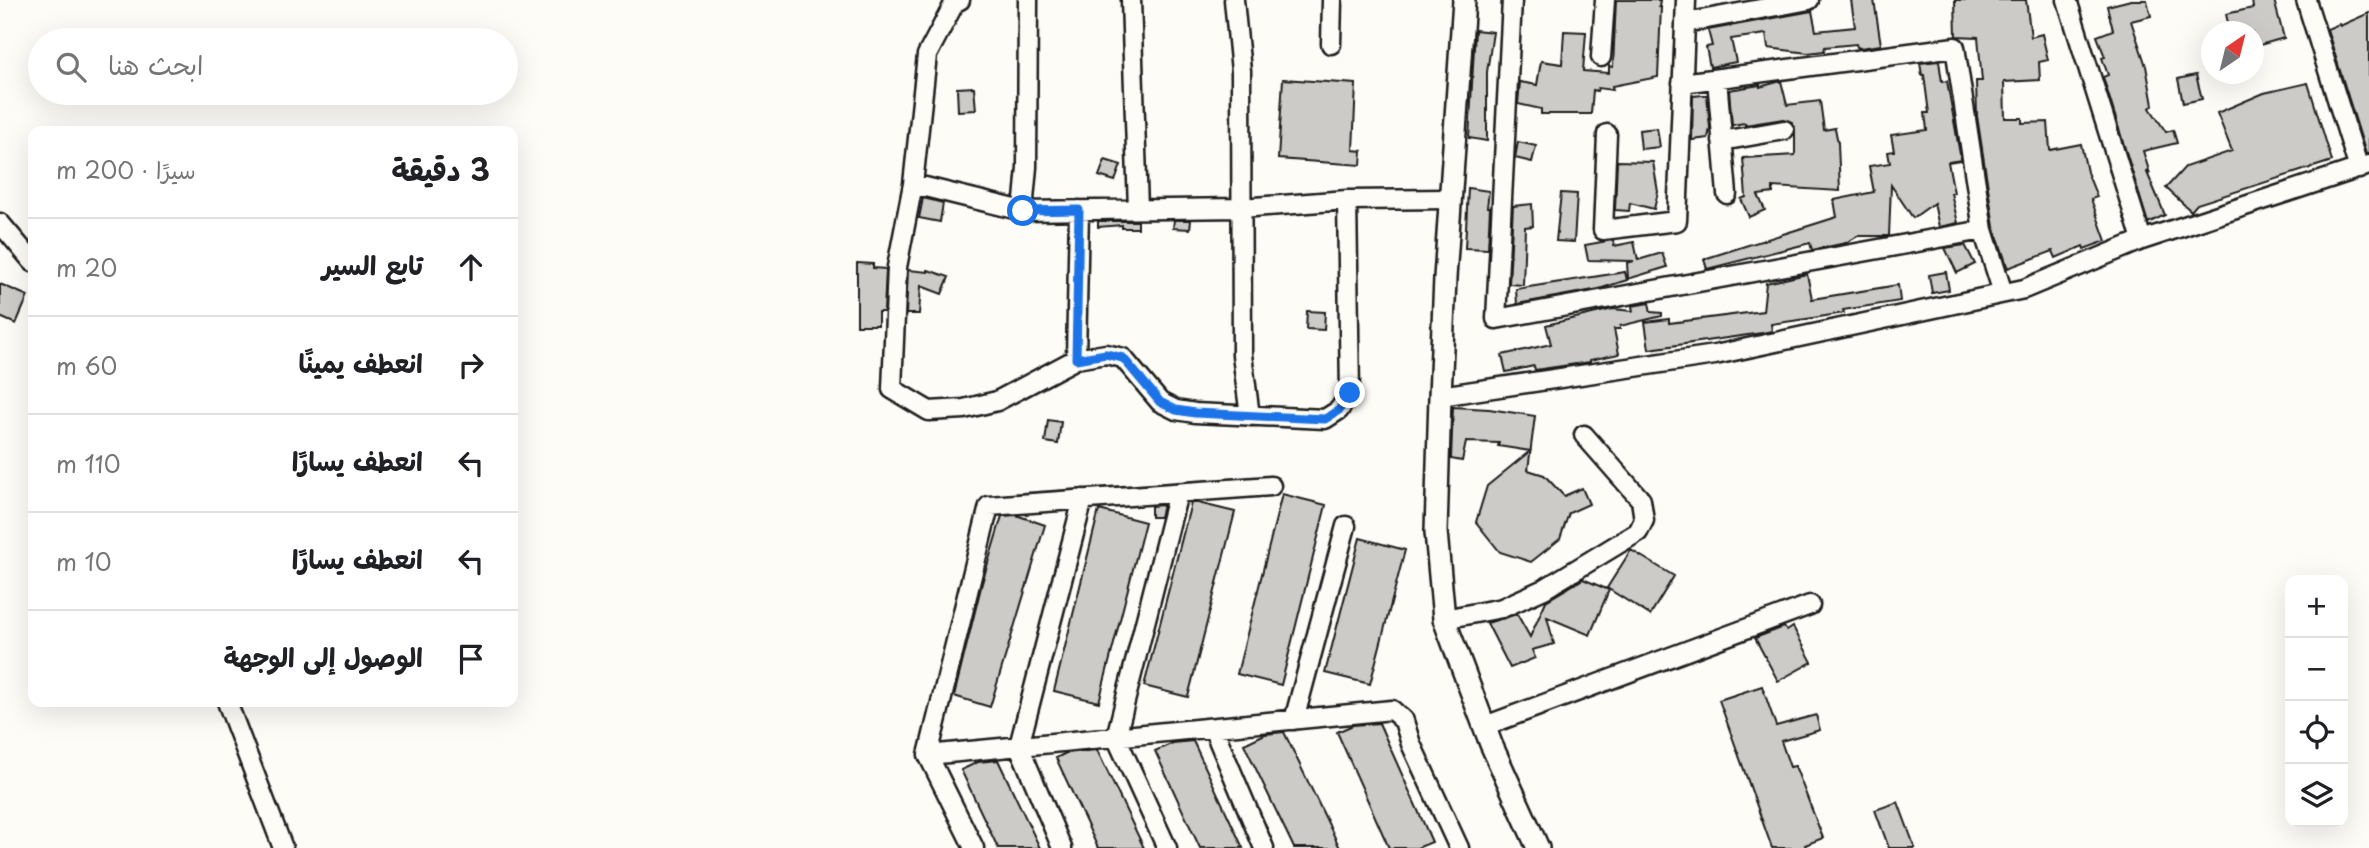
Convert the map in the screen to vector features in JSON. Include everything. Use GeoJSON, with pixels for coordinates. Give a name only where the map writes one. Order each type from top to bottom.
{"type":"FeatureCollection","features":[{"type":"Feature","properties":{"kind":"main road"},"geometry":{"type":"LineString","coordinates":[[1464,0],[1450,199],[1436,532],[1444,619],[1485,726],[1538,848]]}},
{"type":"Feature","properties":{"kind":"street"},"geometry":{"type":"LineString","coordinates":[[960,0],[955,2],[927,55],[914,184],[897,267],[892,389],[929,411],[964,409],[997,401],[1076,359],[1106,354],[1123,358],[1160,402],[1176,410],[1325,419],[1339,410],[1350,393],[1347,200]]}},
{"type":"Feature","properties":{"kind":"street"},"geometry":{"type":"LineString","coordinates":[[1023,211],[1027,166],[1028,0]]}},
{"type":"Feature","properties":{"kind":"street"},"geometry":{"type":"LineString","coordinates":[[1131,0],[1138,209]]}},
{"type":"Feature","properties":{"kind":"street"},"geometry":{"type":"LineString","coordinates":[[1234,0],[1241,71],[1242,355],[1250,416]]}},
{"type":"Feature","properties":{"kind":"street"},"geometry":{"type":"LineString","coordinates":[[1331,44],[1332,0]]}},
{"type":"Feature","properties":{"kind":"street"},"geometry":{"type":"LineString","coordinates":[[1512,0],[1496,318],[1983,230]]}},
{"type":"Feature","properties":{"kind":"street"},"geometry":{"type":"LineString","coordinates":[[1601,57],[1605,0]]}},
{"type":"Feature","properties":{"kind":"street"},"geometry":{"type":"LineString","coordinates":[[1607,134],[1603,230],[1677,222],[1686,0]]}},
{"type":"Feature","properties":{"kind":"street"},"geometry":{"type":"LineString","coordinates":[[1685,23],[1728,7],[1809,0]]}},
{"type":"Feature","properties":{"kind":"street"},"geometry":{"type":"LineString","coordinates":[[2067,0],[2142,240]]}},
{"type":"Feature","properties":{"kind":"street"},"geometry":{"type":"LineString","coordinates":[[1440,396],[1715,355],[2024,289],[2142,240],[2364,167],[2306,0]]}},
{"type":"Feature","properties":{"kind":"street"},"geometry":{"type":"LineString","coordinates":[[1682,83],[1955,47],[1983,230],[2003,293]]}},
{"type":"Feature","properties":{"kind":"street"},"geometry":{"type":"LineString","coordinates":[[1717,79],[1727,194]]}},
{"type":"Feature","properties":{"kind":"street"},"geometry":{"type":"LineString","coordinates":[[1722,141],[1784,130]]}},
{"type":"Feature","properties":{"kind":"street"},"geometry":{"type":"LineString","coordinates":[[914,184],[1023,211],[1241,208],[1347,200],[1450,199]]}},
{"type":"Feature","properties":{"kind":"street"},"geometry":{"type":"LineString","coordinates":[[1076,359],[1079,210]]}},
{"type":"Feature","properties":{"kind":"street"},"geometry":{"type":"LineString","coordinates":[[0,223],[28,256]]}},
{"type":"Feature","properties":{"kind":"street"},"geometry":{"type":"LineString","coordinates":[[1444,619],[1502,608],[1544,589],[1639,532],[1644,520],[1641,500],[1584,435]]}},
{"type":"Feature","properties":{"kind":"street"},"geometry":{"type":"LineString","coordinates":[[974,848],[928,755],[989,506],[1271,486]]}},
{"type":"Feature","properties":{"kind":"street"},"geometry":{"type":"LineString","coordinates":[[1167,848],[1116,737],[1178,493]]}},
{"type":"Feature","properties":{"kind":"street"},"geometry":{"type":"LineString","coordinates":[[1062,848],[1019,746],[1083,499]]}},
{"type":"Feature","properties":{"kind":"street"},"geometry":{"type":"LineString","coordinates":[[1294,720],[1346,526]]}},
{"type":"Feature","properties":{"kind":"street"},"geometry":{"type":"LineString","coordinates":[[1485,726],[1810,605]]}},
{"type":"Feature","properties":{"kind":"street"},"geometry":{"type":"LineString","coordinates":[[229,707],[283,848]]}},
{"type":"Feature","properties":{"kind":"street"},"geometry":{"type":"LineString","coordinates":[[928,755],[1392,710],[1404,721],[1411,744],[1459,848]]}},
{"type":"Feature","properties":{"kind":"street"},"geometry":{"type":"LineString","coordinates":[[1213,728],[1264,848]]}},
{"type":"Feature","properties":{"kind":"building"},"geometry":{"type":"Polygon","coordinates":[[[1616,0],[1660,0],[1658,77],[1612,86],[1613,90],[1593,90],[1591,114],[1541,114],[1541,109],[1518,104],[1520,82],[1537,85],[1541,61],[1562,64],[1564,31],[1586,32],[1583,71],[1609,73],[1609,66],[1613,67],[1616,0]]]}},
{"type":"Feature","properties":{"kind":"building"},"geometry":{"type":"Polygon","coordinates":[[[1851,0],[1874,0],[1881,45],[1860,48],[1856,44],[1825,47],[1824,51],[1808,53],[1768,48],[1766,34],[1731,39],[1736,62],[1710,67],[1706,47],[1712,46],[1708,30],[1812,11],[1816,31],[1855,27],[1851,0]]]}},
{"type":"Feature","properties":{"kind":"building"},"geometry":{"type":"Polygon","coordinates":[[[1955,0],[2026,0],[2031,37],[2042,34],[2048,60],[2039,62],[2040,80],[2004,82],[2005,118],[2022,118],[2022,123],[2048,122],[2050,150],[2081,144],[2087,172],[2097,197],[2091,199],[2106,241],[2084,249],[2083,246],[2056,258],[2053,251],[2008,268],[1994,227],[1977,116],[1976,81],[1982,81],[1978,37],[1956,36],[1955,0]]]}},
{"type":"Feature","properties":{"kind":"building"},"geometry":{"type":"Polygon","coordinates":[[[2131,0],[2147,0],[2151,16],[2131,21],[2146,66],[2153,105],[2150,108],[2166,132],[2173,130],[2177,143],[2143,151],[2150,174],[2146,170],[2165,215],[2148,223],[2103,77],[2108,75],[2097,36],[2113,30],[2107,6],[2131,0]]]}},
{"type":"Feature","properties":{"kind":"building"},"geometry":{"type":"Polygon","coordinates":[[[2252,0],[2274,0],[2284,38],[2264,44],[2264,21],[2228,21],[2226,14],[2253,8],[2252,0]]]}},
{"type":"Feature","properties":{"kind":"building"},"geometry":{"type":"Polygon","coordinates":[[[2369,13],[2369,154],[2366,154],[2327,29],[2369,13]]]}},
{"type":"Feature","properties":{"kind":"building"},"geometry":{"type":"Polygon","coordinates":[[[1475,30],[1493,32],[1487,72],[1487,141],[1469,138],[1475,30]]]}},
{"type":"Feature","properties":{"kind":"building"},"geometry":{"type":"Polygon","coordinates":[[[1939,61],[1942,82],[1947,81],[1961,160],[1948,162],[1958,223],[1939,227],[1934,203],[1913,218],[1891,185],[1889,236],[1858,236],[1846,243],[1812,250],[1810,243],[1707,269],[1704,259],[1837,217],[1834,200],[1874,192],[1869,166],[1890,163],[1888,152],[1894,151],[1891,135],[1927,130],[1925,113],[1929,113],[1920,63],[1939,61]]]}},
{"type":"Feature","properties":{"kind":"building"},"geometry":{"type":"Polygon","coordinates":[[[2196,75],[2202,99],[2183,103],[2178,79],[2196,75]]]}},
{"type":"Feature","properties":{"kind":"building"},"geometry":{"type":"Polygon","coordinates":[[[1283,79],[1356,84],[1353,150],[1362,151],[1361,165],[1278,159],[1283,79]]]}},
{"type":"Feature","properties":{"kind":"building"},"geometry":{"type":"Polygon","coordinates":[[[1781,81],[1787,105],[1820,101],[1824,130],[1835,128],[1840,191],[1773,187],[1773,193],[1758,195],[1765,210],[1749,217],[1741,199],[1746,197],[1743,158],[1795,155],[1795,129],[1792,122],[1783,119],[1732,125],[1729,90],[1760,87],[1781,81]]]}},
{"type":"Feature","properties":{"kind":"building"},"geometry":{"type":"Polygon","coordinates":[[[2308,83],[2332,161],[2197,204],[2191,211],[2166,188],[2185,167],[2232,151],[2217,113],[2264,93],[2308,83]]]}},
{"type":"Feature","properties":{"kind":"building"},"geometry":{"type":"Polygon","coordinates":[[[974,87],[976,110],[958,111],[957,88],[974,87]]]}},
{"type":"Feature","properties":{"kind":"building"},"geometry":{"type":"Polygon","coordinates":[[[1707,95],[1710,128],[1708,138],[1692,140],[1693,96],[1707,95]]]}},
{"type":"Feature","properties":{"kind":"building"},"geometry":{"type":"Polygon","coordinates":[[[1657,128],[1660,147],[1641,149],[1639,130],[1657,128]]]}},
{"type":"Feature","properties":{"kind":"building"},"geometry":{"type":"Polygon","coordinates":[[[1518,142],[1536,146],[1532,162],[1515,158],[1518,142]]]}},
{"type":"Feature","properties":{"kind":"building"},"geometry":{"type":"Polygon","coordinates":[[[1105,160],[1121,165],[1115,181],[1099,176],[1105,160]]]}},
{"type":"Feature","properties":{"kind":"building"},"geometry":{"type":"Polygon","coordinates":[[[1617,161],[1653,162],[1658,192],[1654,209],[1630,203],[1629,211],[1615,210],[1617,161]]]}},
{"type":"Feature","properties":{"kind":"building"},"geometry":{"type":"Polygon","coordinates":[[[1468,188],[1489,191],[1488,249],[1465,248],[1468,188]]]}},
{"type":"Feature","properties":{"kind":"building"},"geometry":{"type":"Polygon","coordinates":[[[1561,193],[1577,194],[1574,242],[1556,241],[1561,193]]]}},
{"type":"Feature","properties":{"kind":"building"},"geometry":{"type":"Polygon","coordinates":[[[923,198],[943,203],[940,222],[919,218],[923,198]]]}},
{"type":"Feature","properties":{"kind":"building"},"geometry":{"type":"Polygon","coordinates":[[[1532,204],[1533,226],[1525,227],[1523,285],[1509,284],[1513,206],[1532,204]]]}},
{"type":"Feature","properties":{"kind":"building"},"geometry":{"type":"Polygon","coordinates":[[[1174,220],[1191,220],[1190,229],[1173,228],[1174,220]]]}},
{"type":"Feature","properties":{"kind":"building"},"geometry":{"type":"Polygon","coordinates":[[[1098,221],[1138,221],[1138,228],[1122,228],[1122,225],[1098,227],[1098,221]]]}},
{"type":"Feature","properties":{"kind":"building"},"geometry":{"type":"Polygon","coordinates":[[[1613,240],[1614,246],[1634,242],[1638,260],[1662,253],[1667,267],[1628,279],[1627,263],[1634,261],[1588,260],[1585,245],[1613,240]]]}},
{"type":"Feature","properties":{"kind":"building"},"geometry":{"type":"Polygon","coordinates":[[[1965,245],[1975,264],[1957,273],[1945,248],[1965,245]]]}},
{"type":"Feature","properties":{"kind":"building"},"geometry":{"type":"Polygon","coordinates":[[[857,263],[873,264],[873,268],[886,269],[884,312],[878,312],[878,325],[857,325],[857,263]]]}},
{"type":"Feature","properties":{"kind":"building"},"geometry":{"type":"Polygon","coordinates":[[[908,270],[928,270],[949,277],[942,294],[921,286],[919,314],[906,314],[908,270]]]}},
{"type":"Feature","properties":{"kind":"building"},"geometry":{"type":"Polygon","coordinates":[[[1625,272],[1627,280],[1599,289],[1517,304],[1516,289],[1625,272]]]}},
{"type":"Feature","properties":{"kind":"building"},"geometry":{"type":"Polygon","coordinates":[[[1946,272],[1949,290],[1932,293],[1929,275],[1946,272]]]}},
{"type":"Feature","properties":{"kind":"building"},"geometry":{"type":"Polygon","coordinates":[[[1807,274],[1812,299],[1898,285],[1900,301],[1771,324],[1772,331],[1762,333],[1649,349],[1645,322],[1669,319],[1669,323],[1763,311],[1766,283],[1807,274]]]}},
{"type":"Feature","properties":{"kind":"building"},"geometry":{"type":"Polygon","coordinates":[[[0,284],[28,296],[16,324],[0,317],[0,284]]]}},
{"type":"Feature","properties":{"kind":"building"},"geometry":{"type":"Polygon","coordinates":[[[1649,303],[1651,312],[1662,313],[1662,316],[1614,329],[1619,354],[1590,362],[1535,370],[1534,366],[1506,372],[1502,355],[1551,344],[1546,325],[1613,309],[1633,311],[1632,306],[1649,303]]]}},
{"type":"Feature","properties":{"kind":"building"},"geometry":{"type":"Polygon","coordinates":[[[1307,311],[1325,312],[1324,330],[1306,329],[1307,311]]]}},
{"type":"Feature","properties":{"kind":"building"},"geometry":{"type":"Polygon","coordinates":[[[1453,407],[1535,416],[1528,470],[1544,475],[1564,496],[1582,488],[1589,504],[1569,513],[1560,539],[1531,562],[1500,552],[1476,522],[1487,486],[1530,451],[1498,446],[1499,443],[1466,442],[1462,461],[1451,459],[1453,407]]]}},
{"type":"Feature","properties":{"kind":"building"},"geometry":{"type":"Polygon","coordinates":[[[1048,420],[1061,422],[1058,444],[1045,442],[1048,420]]]}},
{"type":"Feature","properties":{"kind":"building"},"geometry":{"type":"Polygon","coordinates":[[[1282,494],[1326,505],[1281,685],[1237,674],[1282,494]]]}},
{"type":"Feature","properties":{"kind":"building"},"geometry":{"type":"Polygon","coordinates":[[[1191,503],[1235,512],[1188,697],[1144,686],[1191,503]]]}},
{"type":"Feature","properties":{"kind":"building"},"geometry":{"type":"Polygon","coordinates":[[[1163,505],[1160,517],[1151,517],[1151,506],[1163,505]]]}},
{"type":"Feature","properties":{"kind":"building"},"geometry":{"type":"Polygon","coordinates":[[[1099,510],[1145,522],[1099,702],[1054,691],[1099,510]]]}},
{"type":"Feature","properties":{"kind":"building"},"geometry":{"type":"Polygon","coordinates":[[[1016,515],[1045,525],[990,707],[954,696],[1002,516],[1016,515]]]}},
{"type":"Feature","properties":{"kind":"building"},"geometry":{"type":"Polygon","coordinates":[[[1360,538],[1405,550],[1370,684],[1325,673],[1360,538]]]}},
{"type":"Feature","properties":{"kind":"building"},"geometry":{"type":"Polygon","coordinates":[[[1631,550],[1674,576],[1650,615],[1607,588],[1631,550]]]}},
{"type":"Feature","properties":{"kind":"building"},"geometry":{"type":"Polygon","coordinates":[[[1583,579],[1609,590],[1590,635],[1547,617],[1554,644],[1532,650],[1535,658],[1510,668],[1487,623],[1517,614],[1530,637],[1546,601],[1583,579]]]}},
{"type":"Feature","properties":{"kind":"building"},"geometry":{"type":"Polygon","coordinates":[[[1784,627],[1787,631],[1793,627],[1812,662],[1778,681],[1755,638],[1784,627]]]}},
{"type":"Feature","properties":{"kind":"building"},"geometry":{"type":"Polygon","coordinates":[[[1762,686],[1776,726],[1816,715],[1820,730],[1781,741],[1790,767],[1795,766],[1823,838],[1805,845],[1807,848],[1772,848],[1719,700],[1762,686]]]}},
{"type":"Feature","properties":{"kind":"building"},"geometry":{"type":"Polygon","coordinates":[[[1379,723],[1432,842],[1417,848],[1389,848],[1337,732],[1353,725],[1379,723]]]}},
{"type":"Feature","properties":{"kind":"building"},"geometry":{"type":"Polygon","coordinates":[[[1284,732],[1340,848],[1294,848],[1244,744],[1265,734],[1284,732]]]}},
{"type":"Feature","properties":{"kind":"building"},"geometry":{"type":"Polygon","coordinates":[[[1193,741],[1243,848],[1200,848],[1155,751],[1173,743],[1193,741]]]}},
{"type":"Feature","properties":{"kind":"building"},"geometry":{"type":"Polygon","coordinates":[[[1097,750],[1144,848],[1098,848],[1056,758],[1066,753],[1097,750]]]}},
{"type":"Feature","properties":{"kind":"building"},"geometry":{"type":"Polygon","coordinates":[[[998,760],[1040,848],[998,848],[961,770],[978,762],[998,760]]]}},
{"type":"Feature","properties":{"kind":"building"},"geometry":{"type":"Polygon","coordinates":[[[1898,802],[1915,848],[1889,848],[1875,810],[1898,802]]]}},
{"type":"Feature","properties":{"kind":"route"},"geometry":{"type":"LineString","coordinates":[[1023,211],[1079,210],[1076,359],[1106,354],[1123,358],[1160,402],[1176,410],[1195,413],[1325,419],[1339,410],[1350,393]]}}]}
